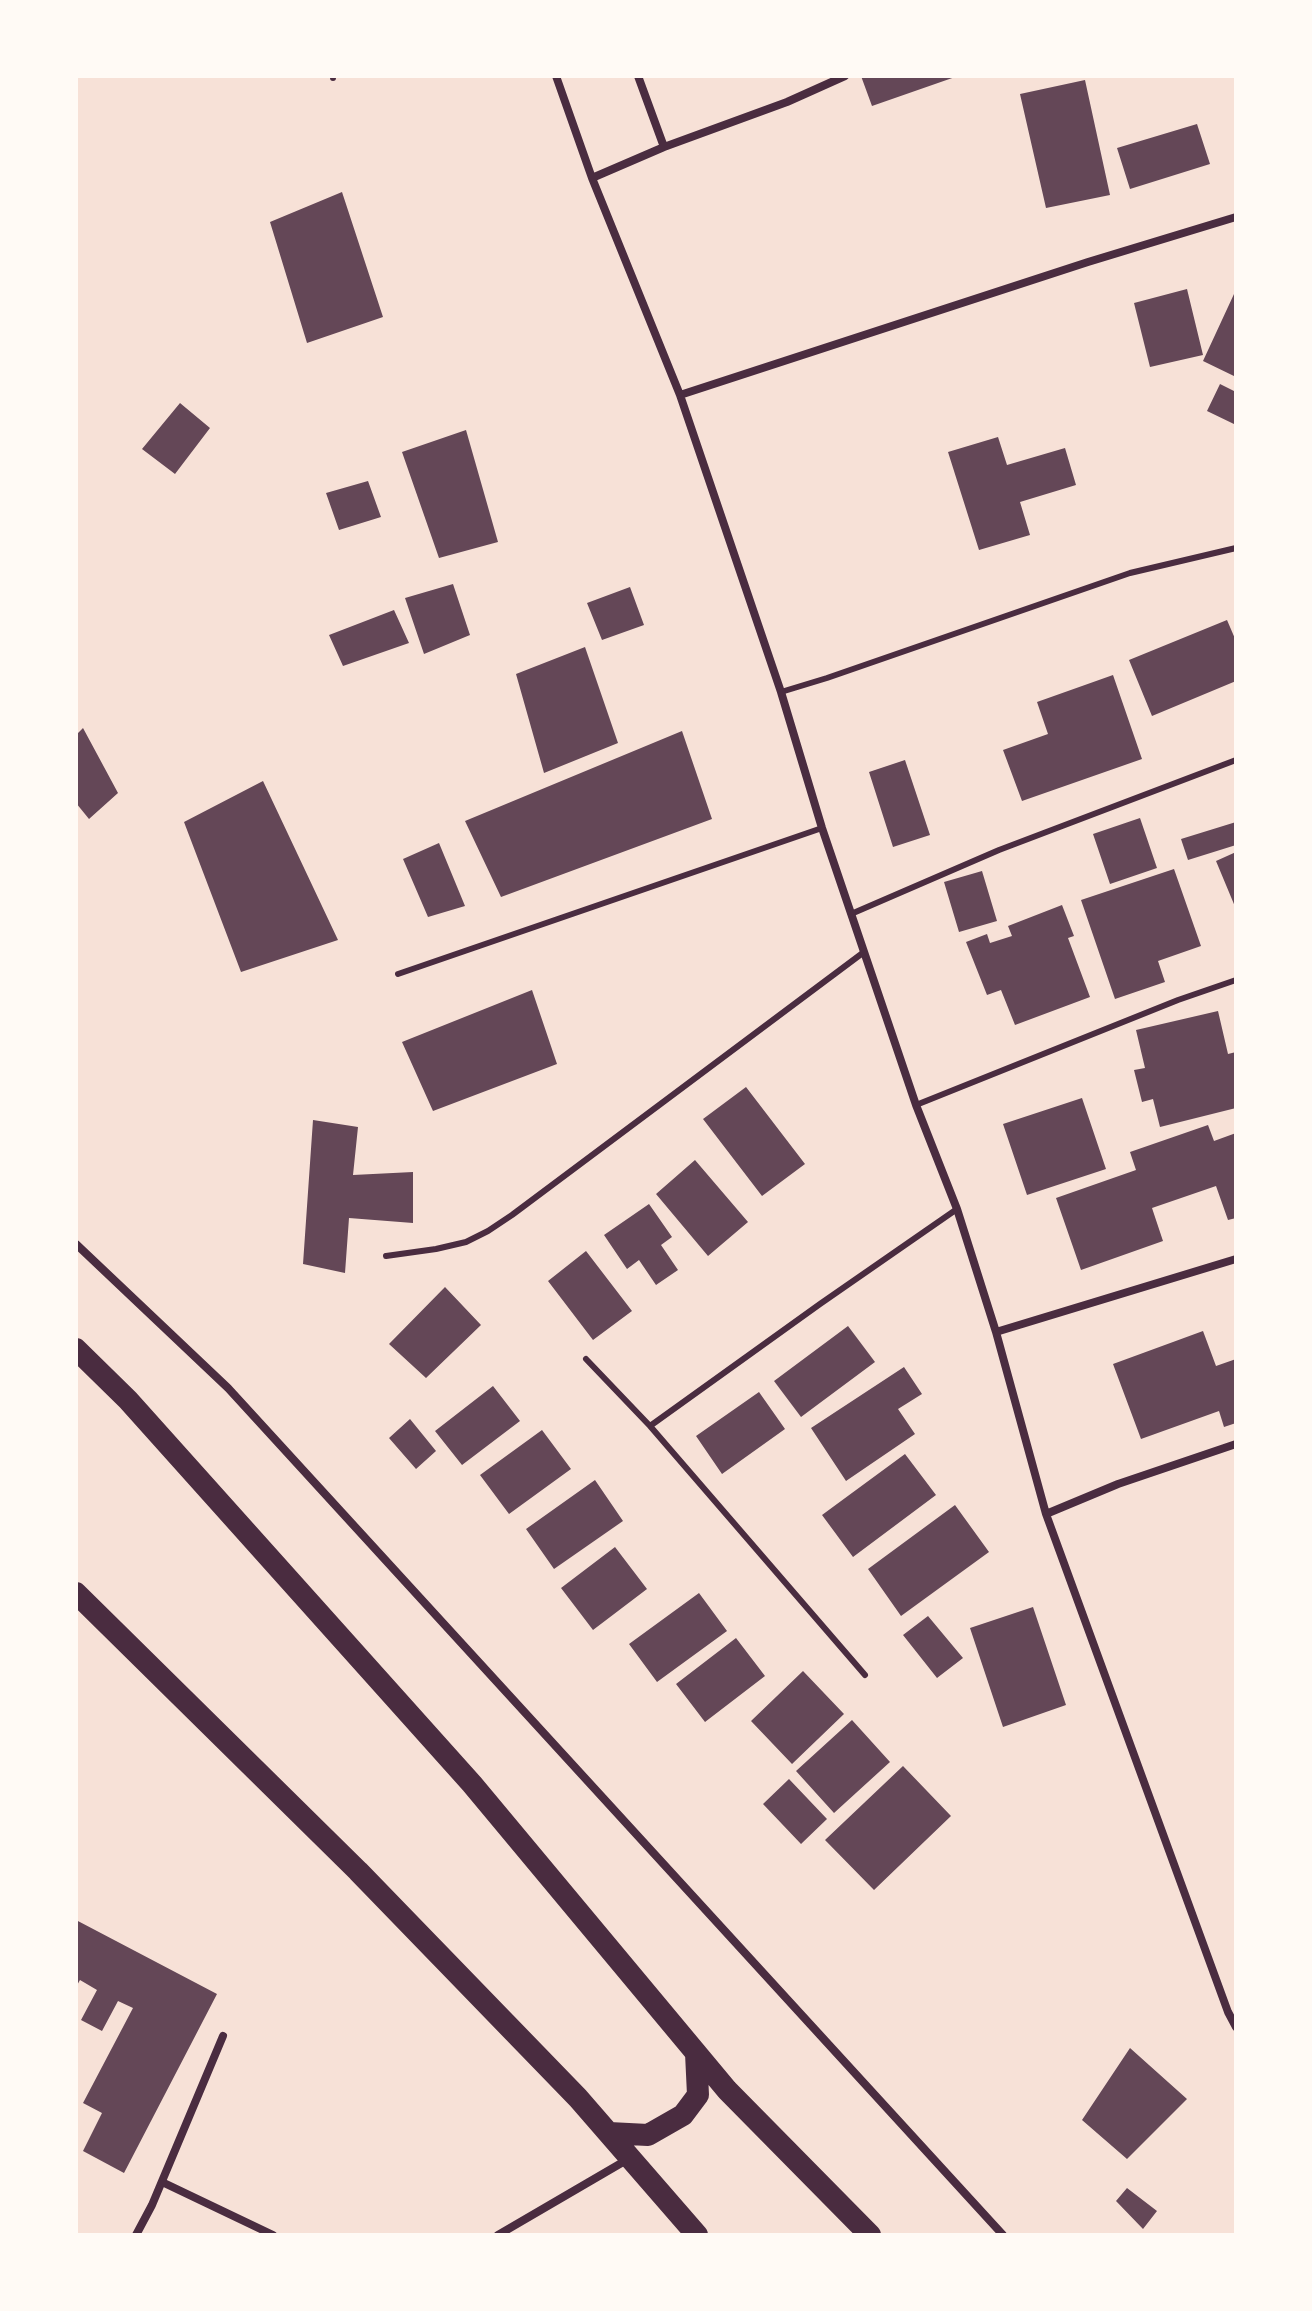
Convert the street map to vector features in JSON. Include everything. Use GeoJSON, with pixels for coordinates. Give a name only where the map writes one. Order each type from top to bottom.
{"type":"FeatureCollection","features":[{"type":"Feature","properties":{"kind":"highway"},"geometry":{"type":"LineString","coordinates":[[76,1349],[138,1412],[472,1784],[727,2090],[870,2235]]}},
{"type":"Feature","properties":{"kind":"highway"},"geometry":{"type":"LineString","coordinates":[[76,1593],[358,1871],[578,2098],[697,2235]]}},
{"type":"Feature","properties":{"kind":"highway"},"geometry":{"type":"LineString","coordinates":[[609,2133],[648,2135],[683,2115],[698,2095],[696,2053]]}},
{"type":"Feature","properties":{"kind":"street"},"geometry":{"type":"LineString","coordinates":[[556,76],[592,178],[680,395],[781,692],[851,914],[916,1105],[957,1209],[996,1332],[1046,1514],[1236,2027]]}},
{"type":"Feature","properties":{"kind":"street"},"geometry":{"type":"LineString","coordinates":[[638,76],[664,147]]}},
{"type":"Feature","properties":{"kind":"street"},"geometry":{"type":"LineString","coordinates":[[592,178],[664,147],[787,102],[845,76]]}},
{"type":"Feature","properties":{"kind":"street"},"geometry":{"type":"LineString","coordinates":[[680,395],[1236,217]]}},
{"type":"Feature","properties":{"kind":"street"},"geometry":{"type":"LineString","coordinates":[[76,1244],[228,1388],[1003,2235]]}},
{"type":"Feature","properties":{"kind":"street"},"geometry":{"type":"LineString","coordinates":[[996,1332],[1236,1259]]}},
{"type":"Feature","properties":{"kind":"street"},"geometry":{"type":"LineString","coordinates":[[1046,1514],[1118,1484],[1236,1444]]}},
{"type":"Feature","properties":{"kind":"street"},"geometry":{"type":"LineString","coordinates":[[136,2235],[162,2182],[223,2036]]}},
{"type":"Feature","properties":{"kind":"street"},"geometry":{"type":"LineString","coordinates":[[498,2235],[630,2158]]}},
{"type":"Feature","properties":{"kind":"street"},"geometry":{"type":"LineString","coordinates":[[162,2182],[273,2235]]}},
{"type":"Feature","properties":{"kind":"lane"},"geometry":{"type":"LineString","coordinates":[[781,692],[1130,573],[1236,548]]}},
{"type":"Feature","properties":{"kind":"lane"},"geometry":{"type":"LineString","coordinates":[[851,914],[999,850],[1236,760]]}},
{"type":"Feature","properties":{"kind":"lane"},"geometry":{"type":"LineString","coordinates":[[398,974],[822,828]]}},
{"type":"Feature","properties":{"kind":"lane"},"geometry":{"type":"LineString","coordinates":[[386,1256],[466,1242],[488,1231],[864,952]]}},
{"type":"Feature","properties":{"kind":"lane"},"geometry":{"type":"LineString","coordinates":[[916,1105],[1178,1000],[1236,980]]}},
{"type":"Feature","properties":{"kind":"lane"},"geometry":{"type":"LineString","coordinates":[[650,1426],[957,1209]]}},
{"type":"Feature","properties":{"kind":"lane"},"geometry":{"type":"LineString","coordinates":[[586,1359],[650,1426],[865,1675]]}},
{"type":"Feature","properties":{"kind":"building"},"geometry":{"type":"Polygon","coordinates":[[[861,76],[958,76],[872,106],[861,76]]]}},
{"type":"Feature","properties":{"kind":"building"},"geometry":{"type":"Polygon","coordinates":[[[1085,80],[1110,195],[1046,208],[1020,94],[1085,80]]]}},
{"type":"Feature","properties":{"kind":"building"},"geometry":{"type":"Polygon","coordinates":[[[1197,124],[1210,164],[1130,189],[1117,148],[1197,124]]]}},
{"type":"Feature","properties":{"kind":"building"},"geometry":{"type":"Polygon","coordinates":[[[342,192],[383,317],[307,343],[270,222],[342,192]]]}},
{"type":"Feature","properties":{"kind":"building"},"geometry":{"type":"Polygon","coordinates":[[[1187,289],[1203,355],[1150,367],[1134,303],[1187,289]]]}},
{"type":"Feature","properties":{"kind":"building"},"geometry":{"type":"Polygon","coordinates":[[[1236,295],[1236,377],[1203,361],[1236,295]]]}},
{"type":"Feature","properties":{"kind":"building"},"geometry":{"type":"Polygon","coordinates":[[[1220,384],[1236,392],[1236,425],[1207,411],[1220,384]]]}},
{"type":"Feature","properties":{"kind":"building"},"geometry":{"type":"Polygon","coordinates":[[[180,403],[210,428],[175,474],[142,449],[180,403]]]}},
{"type":"Feature","properties":{"kind":"building"},"geometry":{"type":"Polygon","coordinates":[[[466,430],[498,542],[439,558],[402,452],[466,430]]]}},
{"type":"Feature","properties":{"kind":"building"},"geometry":{"type":"Polygon","coordinates":[[[998,437],[1007,465],[1065,448],[1076,485],[1020,502],[1030,535],[979,550],[948,452],[998,437]]]}},
{"type":"Feature","properties":{"kind":"building"},"geometry":{"type":"Polygon","coordinates":[[[368,481],[381,517],[339,530],[326,493],[368,481]]]}},
{"type":"Feature","properties":{"kind":"building"},"geometry":{"type":"Polygon","coordinates":[[[453,584],[470,635],[424,654],[405,598],[453,584]]]}},
{"type":"Feature","properties":{"kind":"building"},"geometry":{"type":"Polygon","coordinates":[[[630,587],[644,625],[602,640],[587,603],[630,587]]]}},
{"type":"Feature","properties":{"kind":"building"},"geometry":{"type":"Polygon","coordinates":[[[394,610],[409,643],[343,666],[329,635],[394,610]]]}},
{"type":"Feature","properties":{"kind":"building"},"geometry":{"type":"Polygon","coordinates":[[[1227,620],[1236,641],[1236,681],[1152,716],[1129,660],[1227,620]]]}},
{"type":"Feature","properties":{"kind":"building"},"geometry":{"type":"Polygon","coordinates":[[[585,647],[618,743],[544,773],[516,674],[585,647]]]}},
{"type":"Feature","properties":{"kind":"building"},"geometry":{"type":"Polygon","coordinates":[[[1113,675],[1142,759],[1022,801],[1003,750],[1048,734],[1037,702],[1113,675]]]}},
{"type":"Feature","properties":{"kind":"building"},"geometry":{"type":"Polygon","coordinates":[[[83,728],[118,793],[89,819],[76,803],[76,735],[83,728]]]}},
{"type":"Feature","properties":{"kind":"building"},"geometry":{"type":"Polygon","coordinates":[[[682,731],[712,819],[501,897],[465,821],[682,731]]]}},
{"type":"Feature","properties":{"kind":"building"},"geometry":{"type":"Polygon","coordinates":[[[905,760],[930,835],[893,847],[869,772],[905,760]]]}},
{"type":"Feature","properties":{"kind":"building"},"geometry":{"type":"Polygon","coordinates":[[[263,781],[338,940],[241,972],[184,822],[263,781]]]}},
{"type":"Feature","properties":{"kind":"building"},"geometry":{"type":"Polygon","coordinates":[[[1140,818],[1157,868],[1110,884],[1093,834],[1140,818]]]}},
{"type":"Feature","properties":{"kind":"building"},"geometry":{"type":"Polygon","coordinates":[[[1236,822],[1236,845],[1188,860],[1181,839],[1236,822]]]}},
{"type":"Feature","properties":{"kind":"building"},"geometry":{"type":"Polygon","coordinates":[[[439,843],[465,906],[428,917],[403,859],[439,843]]]}},
{"type":"Feature","properties":{"kind":"building"},"geometry":{"type":"Polygon","coordinates":[[[1236,852],[1236,909],[1216,861],[1236,852]]]}},
{"type":"Feature","properties":{"kind":"building"},"geometry":{"type":"Polygon","coordinates":[[[1174,869],[1201,946],[1158,961],[1165,982],[1115,999],[1081,900],[1174,869]]]}},
{"type":"Feature","properties":{"kind":"building"},"geometry":{"type":"Polygon","coordinates":[[[982,871],[997,921],[959,932],[944,882],[982,871]]]}},
{"type":"Feature","properties":{"kind":"building"},"geometry":{"type":"Polygon","coordinates":[[[1062,905],[1074,936],[1068,938],[1090,997],[1015,1025],[1001,990],[987,995],[966,942],[987,934],[990,943],[1012,936],[1008,926],[1062,905]]]}},
{"type":"Feature","properties":{"kind":"building"},"geometry":{"type":"Polygon","coordinates":[[[532,990],[557,1064],[433,1111],[402,1042],[532,990]]]}},
{"type":"Feature","properties":{"kind":"building"},"geometry":{"type":"Polygon","coordinates":[[[1218,1011],[1228,1054],[1236,1052],[1236,1108],[1160,1127],[1153,1099],[1142,1102],[1134,1070],[1145,1068],[1136,1030],[1218,1011]]]}},
{"type":"Feature","properties":{"kind":"building"},"geometry":{"type":"Polygon","coordinates":[[[746,1087],[805,1164],[762,1196],[703,1119],[746,1087]]]}},
{"type":"Feature","properties":{"kind":"building"},"geometry":{"type":"Polygon","coordinates":[[[1082,1098],[1106,1169],[1027,1195],[1003,1124],[1082,1098]]]}},
{"type":"Feature","properties":{"kind":"building"},"geometry":{"type":"Polygon","coordinates":[[[313,1120],[358,1127],[353,1175],[413,1172],[413,1223],[349,1218],[345,1273],[303,1264],[313,1120]]]}},
{"type":"Feature","properties":{"kind":"building"},"geometry":{"type":"Polygon","coordinates":[[[1208,1125],[1214,1141],[1236,1133],[1236,1218],[1228,1220],[1216,1186],[1152,1208],[1163,1241],[1081,1270],[1056,1198],[1136,1170],[1130,1152],[1208,1125]]]}},
{"type":"Feature","properties":{"kind":"building"},"geometry":{"type":"Polygon","coordinates":[[[695,1160],[748,1222],[708,1256],[656,1194],[695,1160]]]}},
{"type":"Feature","properties":{"kind":"building"},"geometry":{"type":"Polygon","coordinates":[[[649,1204],[672,1237],[661,1245],[678,1270],[656,1285],[639,1260],[627,1269],[604,1235],[649,1204]]]}},
{"type":"Feature","properties":{"kind":"building"},"geometry":{"type":"Polygon","coordinates":[[[586,1251],[632,1311],[593,1340],[548,1281],[586,1251]]]}},
{"type":"Feature","properties":{"kind":"building"},"geometry":{"type":"Polygon","coordinates":[[[445,1287],[481,1325],[426,1378],[389,1344],[445,1287]]]}},
{"type":"Feature","properties":{"kind":"building"},"geometry":{"type":"Polygon","coordinates":[[[848,1326],[875,1362],[801,1417],[774,1381],[848,1326]]]}},
{"type":"Feature","properties":{"kind":"building"},"geometry":{"type":"Polygon","coordinates":[[[1203,1331],[1216,1366],[1236,1359],[1236,1423],[1224,1427],[1219,1411],[1141,1439],[1113,1364],[1203,1331]]]}},
{"type":"Feature","properties":{"kind":"building"},"geometry":{"type":"Polygon","coordinates":[[[904,1367],[922,1394],[898,1409],[915,1434],[846,1481],[811,1428],[904,1367]]]}},
{"type":"Feature","properties":{"kind":"building"},"geometry":{"type":"Polygon","coordinates":[[[493,1386],[520,1421],[462,1465],[435,1431],[493,1386]]]}},
{"type":"Feature","properties":{"kind":"building"},"geometry":{"type":"Polygon","coordinates":[[[759,1392],[785,1429],[722,1474],[696,1436],[759,1392]]]}},
{"type":"Feature","properties":{"kind":"building"},"geometry":{"type":"Polygon","coordinates":[[[410,1419],[436,1451],[416,1469],[389,1438],[410,1419]]]}},
{"type":"Feature","properties":{"kind":"building"},"geometry":{"type":"Polygon","coordinates":[[[542,1430],[571,1469],[509,1514],[480,1475],[542,1430]]]}},
{"type":"Feature","properties":{"kind":"building"},"geometry":{"type":"Polygon","coordinates":[[[905,1454],[936,1495],[853,1557],[822,1515],[905,1454]]]}},
{"type":"Feature","properties":{"kind":"building"},"geometry":{"type":"Polygon","coordinates":[[[595,1480],[623,1521],[554,1569],[526,1529],[595,1480]]]}},
{"type":"Feature","properties":{"kind":"building"},"geometry":{"type":"Polygon","coordinates":[[[955,1505],[989,1552],[901,1616],[868,1569],[955,1505]]]}},
{"type":"Feature","properties":{"kind":"building"},"geometry":{"type":"Polygon","coordinates":[[[615,1547],[647,1589],[593,1630],[561,1588],[615,1547]]]}},
{"type":"Feature","properties":{"kind":"building"},"geometry":{"type":"Polygon","coordinates":[[[699,1593],[727,1631],[657,1682],[629,1644],[699,1593]]]}},
{"type":"Feature","properties":{"kind":"building"},"geometry":{"type":"Polygon","coordinates":[[[1033,1607],[1066,1705],[1003,1727],[970,1628],[1033,1607]]]}},
{"type":"Feature","properties":{"kind":"building"},"geometry":{"type":"Polygon","coordinates":[[[928,1616],[963,1658],[937,1678],[903,1635],[928,1616]]]}},
{"type":"Feature","properties":{"kind":"building"},"geometry":{"type":"Polygon","coordinates":[[[736,1638],[765,1676],[705,1722],[676,1684],[736,1638]]]}},
{"type":"Feature","properties":{"kind":"building"},"geometry":{"type":"Polygon","coordinates":[[[803,1671],[844,1714],[792,1764],[751,1721],[803,1671]]]}},
{"type":"Feature","properties":{"kind":"building"},"geometry":{"type":"Polygon","coordinates":[[[852,1720],[890,1762],[834,1813],[796,1771],[852,1720]]]}},
{"type":"Feature","properties":{"kind":"building"},"geometry":{"type":"Polygon","coordinates":[[[903,1766],[951,1816],[874,1890],[825,1840],[903,1766]]]}},
{"type":"Feature","properties":{"kind":"building"},"geometry":{"type":"Polygon","coordinates":[[[789,1779],[827,1819],[801,1844],[763,1804],[789,1779]]]}},
{"type":"Feature","properties":{"kind":"building"},"geometry":{"type":"Polygon","coordinates":[[[76,1920],[217,1994],[124,2173],[83,2151],[102,2113],[83,2103],[133,2008],[118,2001],[102,2031],[81,2020],[97,1990],[80,1980],[76,1987],[76,1920]]]}},
{"type":"Feature","properties":{"kind":"building"},"geometry":{"type":"Polygon","coordinates":[[[1130,2048],[1187,2099],[1127,2159],[1082,2120],[1130,2048]]]}},
{"type":"Feature","properties":{"kind":"building"},"geometry":{"type":"Polygon","coordinates":[[[1127,2188],[1157,2211],[1143,2229],[1116,2201],[1127,2188]]]}}]}
